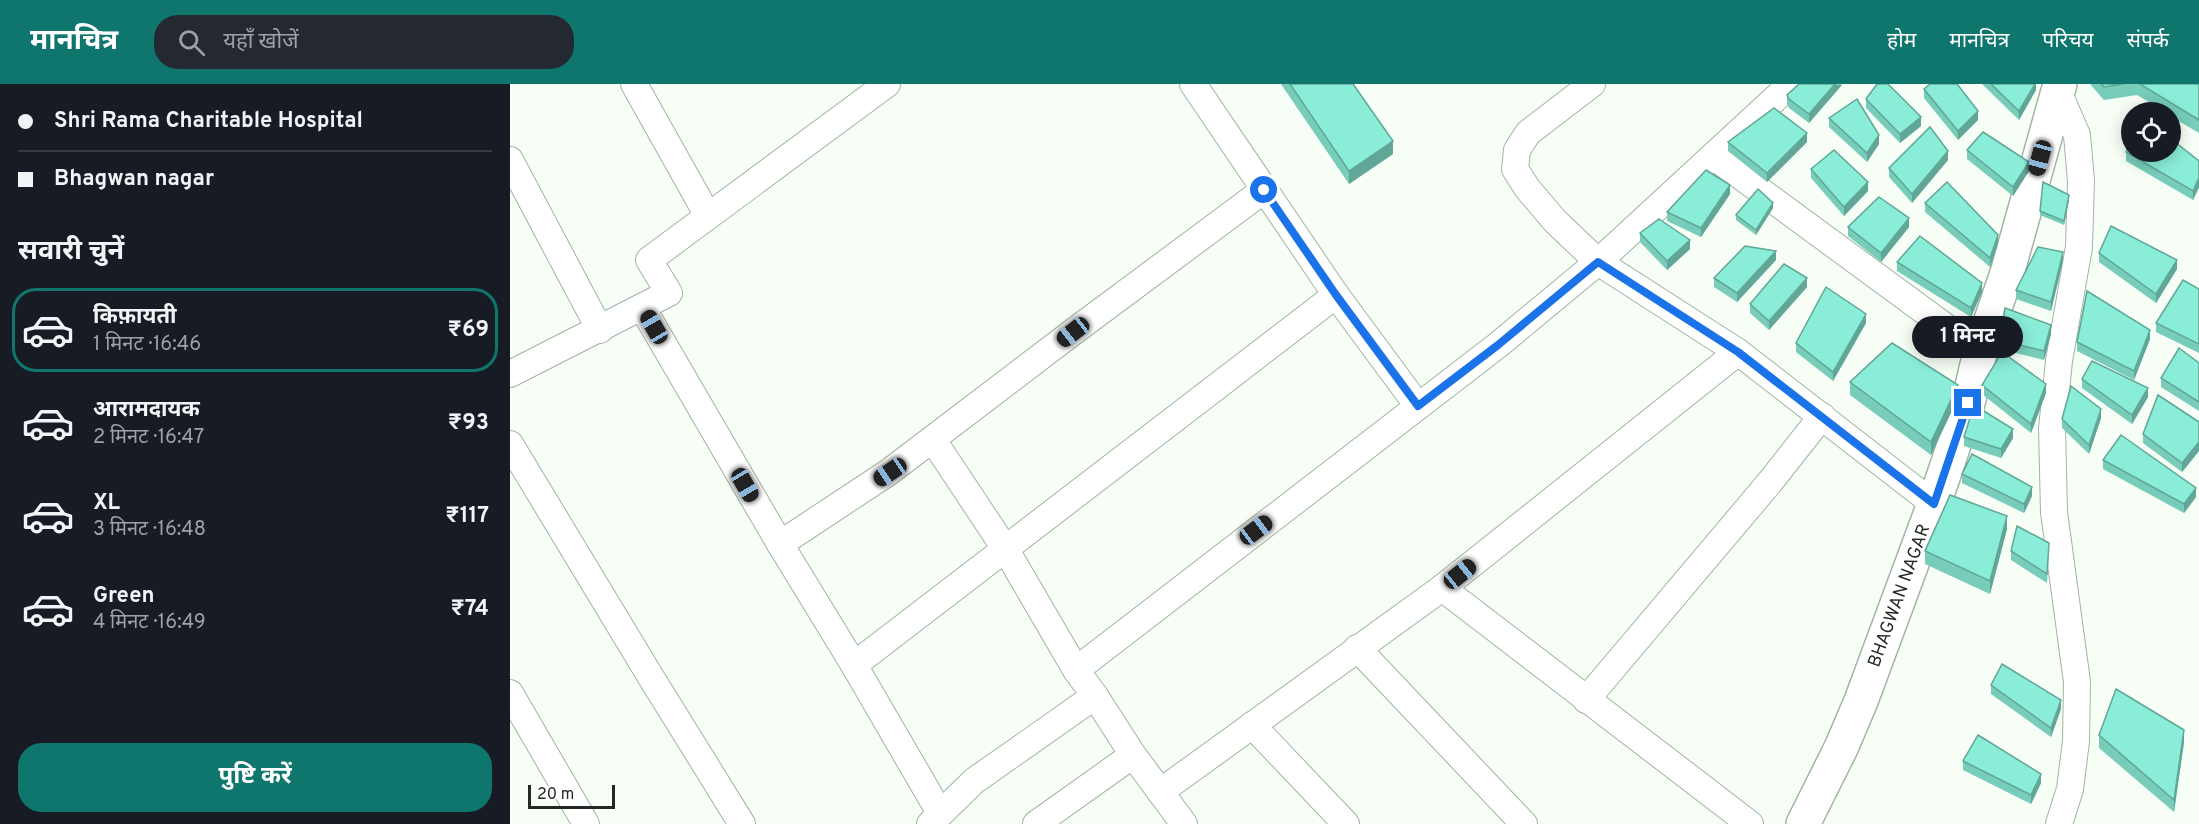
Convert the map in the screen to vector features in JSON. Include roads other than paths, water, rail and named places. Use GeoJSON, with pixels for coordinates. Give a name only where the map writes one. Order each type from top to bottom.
{"type":"FeatureCollection","features":[{"type":"Feature","properties":{"kind":"street"},"geometry":{"type":"LineString","coordinates":[[634,84],[708,216]]}},
{"type":"Feature","properties":{"kind":"street"},"geometry":{"type":"LineString","coordinates":[[510,374],[669,293],[649,260],[887,84]]}},
{"type":"Feature","properties":{"kind":"street"},"geometry":{"type":"LineString","coordinates":[[1193,84],[1336,295],[1418,406]]}},
{"type":"Feature","properties":{"kind":"street"},"geometry":{"type":"LineString","coordinates":[[1592,84],[1528,133],[1516,150],[1515,169],[1527,188],[1555,221],[1598,262],[1738,352],[1934,504]]}},
{"type":"Feature","properties":{"kind":"street"},"geometry":{"type":"LineString","coordinates":[[1076,670],[1498,345],[1598,262],[1791,84]]}},
{"type":"Feature","properties":{"kind":"street"},"geometry":{"type":"LineString","coordinates":[[2059,87],[2077,135],[2081,181],[2079,247],[2059,361],[2052,428],[2054,512],[2078,682],[2075,751],[2070,789],[2059,824]]}},
{"type":"Feature","properties":{"kind":"street","name":"BHAGWAN NAGAR"},"geometry":{"type":"LineString","coordinates":[[1803,824],[1841,748],[1861,701],[1934,504],[1968,403],[1980,352],[2008,270],[2059,87]]}},
{"type":"Feature","properties":{"kind":"street"},"geometry":{"type":"LineString","coordinates":[[1713,156],[1980,352]]}},
{"type":"Feature","properties":{"kind":"street"},"geometry":{"type":"LineString","coordinates":[[510,160],[600,330]]}},
{"type":"Feature","properties":{"kind":"street"},"geometry":{"type":"LineString","coordinates":[[780,544],[890,472],[1264,190]]}},
{"type":"Feature","properties":{"kind":"street"},"geometry":{"type":"LineString","coordinates":[[854,665],[1336,295]]}},
{"type":"Feature","properties":{"kind":"street"},"geometry":{"type":"LineString","coordinates":[[642,307],[780,544],[854,665],[935,818],[974,781],[1095,696]]}},
{"type":"Feature","properties":{"kind":"street"},"geometry":{"type":"LineString","coordinates":[[1160,792],[1442,588],[1738,352]]}},
{"type":"Feature","properties":{"kind":"street"},"geometry":{"type":"LineString","coordinates":[[1586,700],[1770,482],[1821,416]]}},
{"type":"Feature","properties":{"kind":"street"},"geometry":{"type":"LineString","coordinates":[[933,440],[1006,550],[1076,670],[1133,755],[1184,824]]}},
{"type":"Feature","properties":{"kind":"street"},"geometry":{"type":"LineString","coordinates":[[510,444],[742,824]]}},
{"type":"Feature","properties":{"kind":"street"},"geometry":{"type":"LineString","coordinates":[[1442,588],[1750,824]]}},
{"type":"Feature","properties":{"kind":"street"},"geometry":{"type":"LineString","coordinates":[[1357,648],[1524,824]]}},
{"type":"Feature","properties":{"kind":"street"},"geometry":{"type":"LineString","coordinates":[[510,693],[586,824]]}},
{"type":"Feature","properties":{"kind":"street"},"geometry":{"type":"LineString","coordinates":[[1252,725],[1346,824]]}},
{"type":"Feature","properties":{"kind":"street"},"geometry":{"type":"LineString","coordinates":[[1036,824],[1133,755]]}}]}
